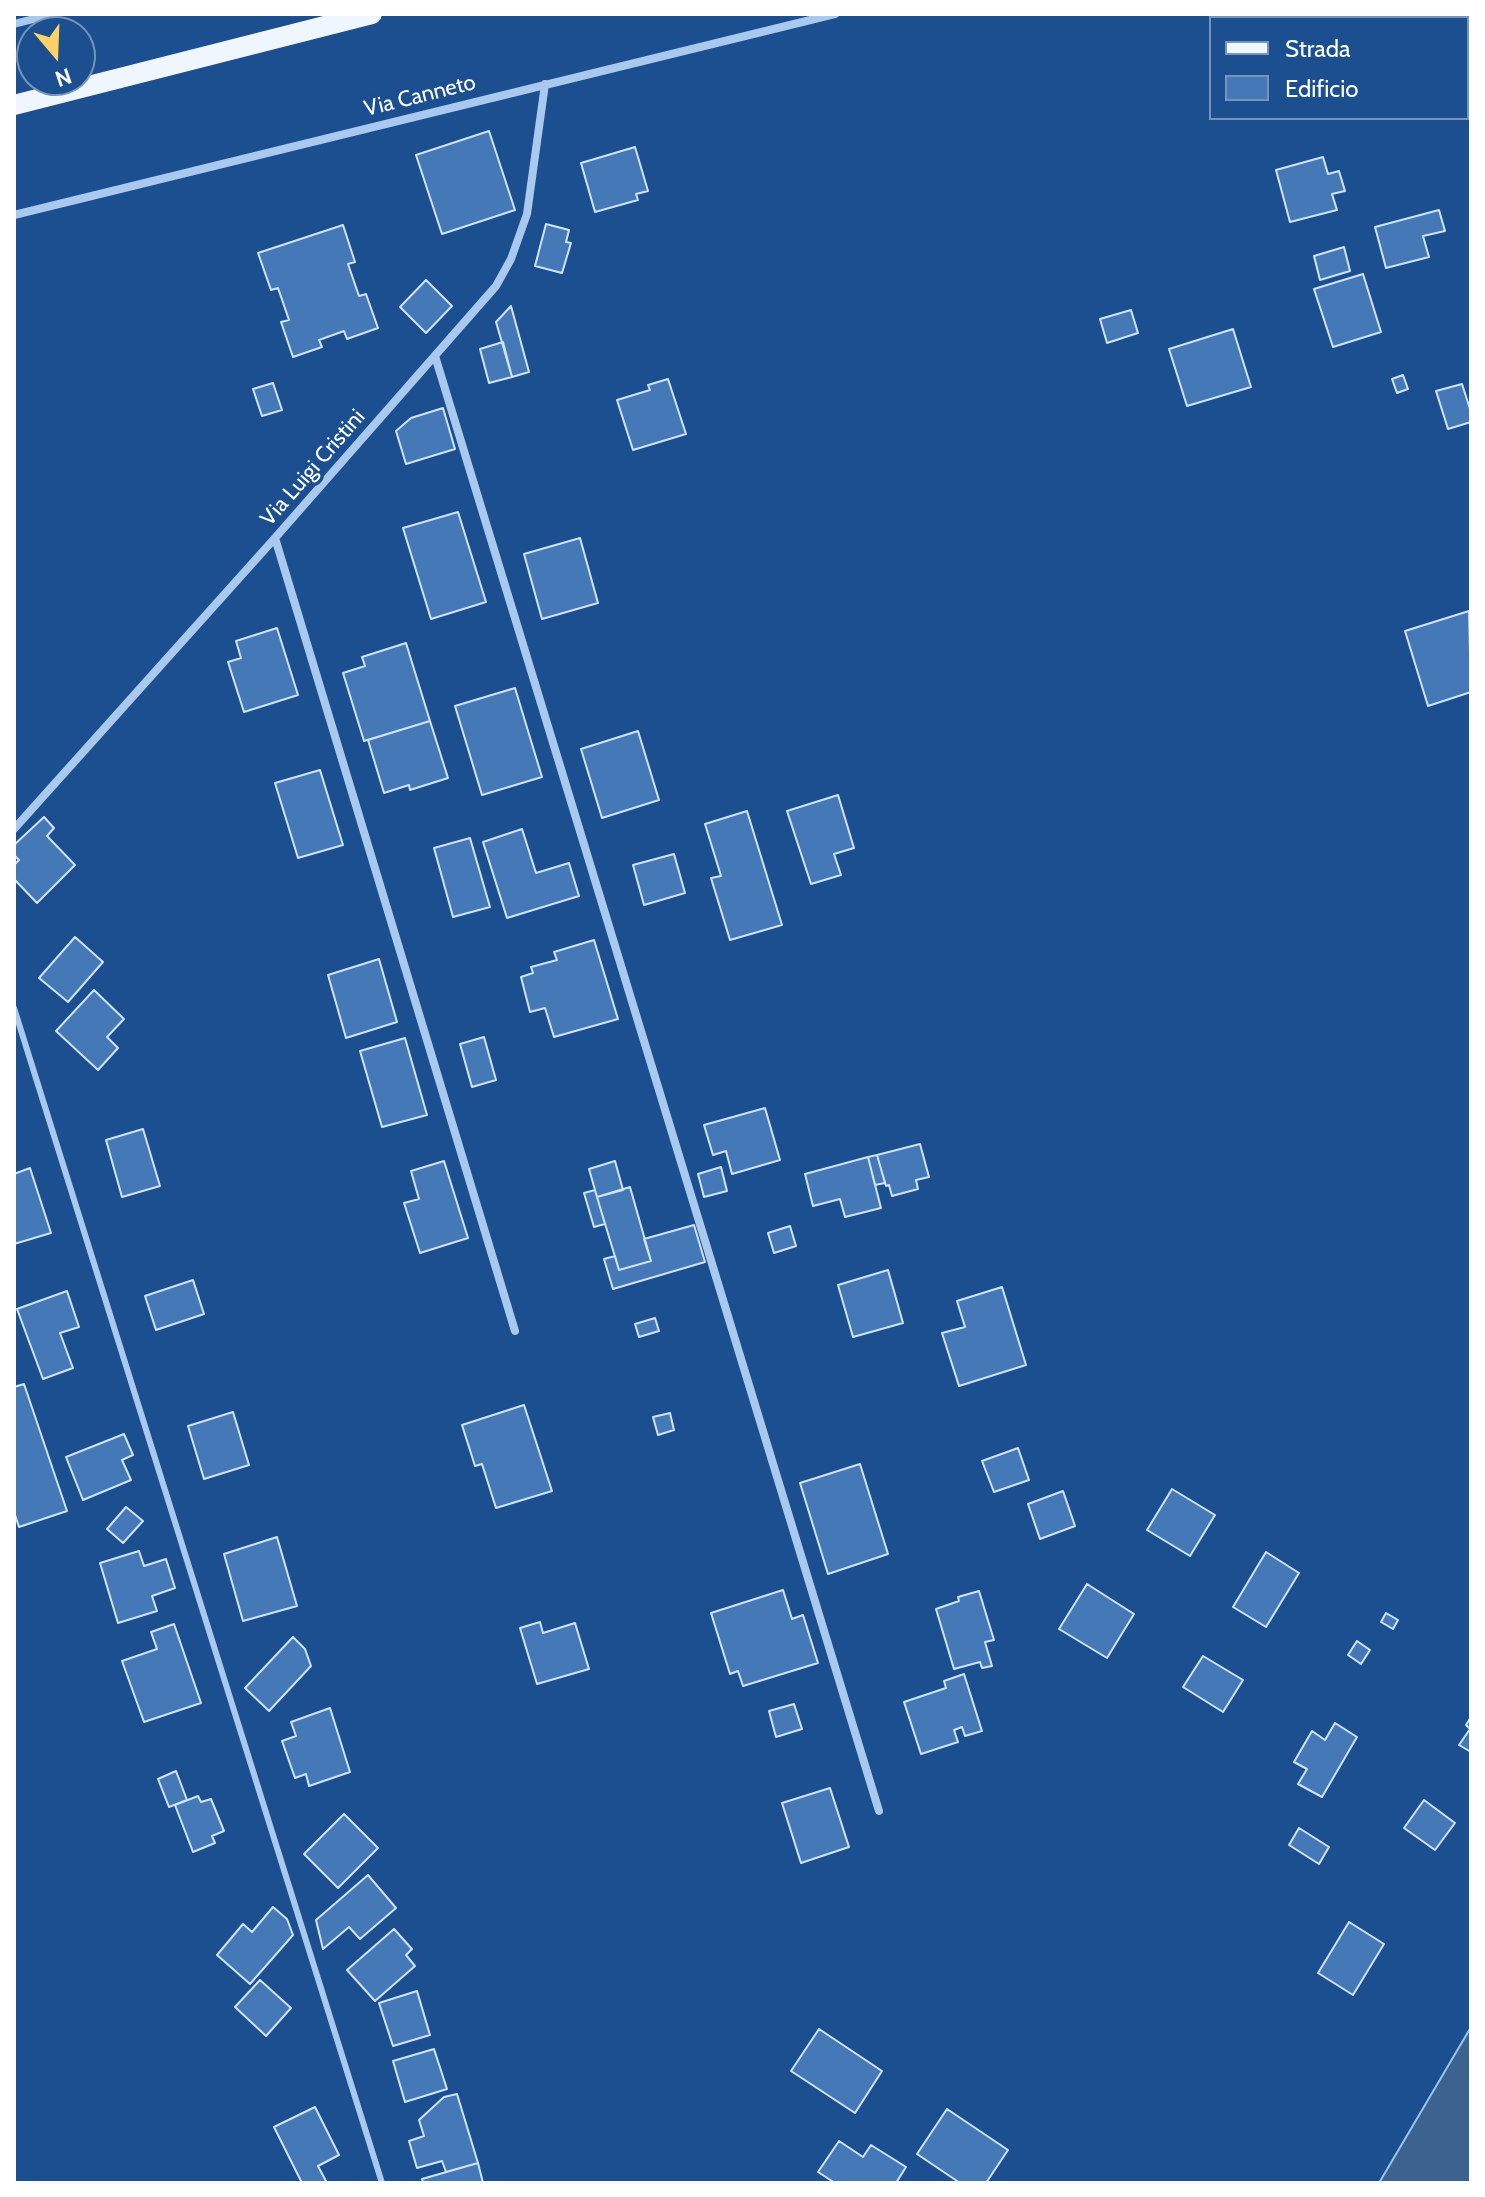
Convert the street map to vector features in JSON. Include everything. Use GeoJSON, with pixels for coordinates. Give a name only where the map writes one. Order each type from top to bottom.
{"type":"FeatureCollection","features":[{"type":"Feature","properties":{"kind":"main road"},"geometry":{"type":"LineString","coordinates":[[14,105],[372,14]]}},
{"type":"Feature","properties":{"kind":"street"},"geometry":{"type":"LineString","coordinates":[[14,24],[53,14]]}},
{"type":"Feature","properties":{"kind":"street","name":"Via Canneto"},"geometry":{"type":"LineString","coordinates":[[14,215],[835,14]]}},
{"type":"Feature","properties":{"kind":"street","name":"Via Luigi Cristini"},"geometry":{"type":"LineString","coordinates":[[14,829],[487,298],[505,272],[518,244],[531,198],[545,84]]}},
{"type":"Feature","properties":{"kind":"street"},"geometry":{"type":"LineString","coordinates":[[435,356],[879,1811]]}},
{"type":"Feature","properties":{"kind":"street"},"geometry":{"type":"LineString","coordinates":[[275,538],[515,1331]]}},
{"type":"Feature","properties":{"kind":"lane"},"geometry":{"type":"LineString","coordinates":[[14,1008],[382,2183]]}},
{"type":"Feature","properties":{"kind":"water"},"geometry":{"type":"Polygon","coordinates":[[[1471,2027],[1471,2183],[1379,2183],[1471,2027]]]}},
{"type":"Feature","properties":{"kind":"building"},"geometry":{"type":"Polygon","coordinates":[[[489,131],[515,210],[442,234],[416,155],[489,131]]]}},
{"type":"Feature","properties":{"kind":"building"},"geometry":{"type":"Polygon","coordinates":[[[635,147],[648,191],[636,194],[638,200],[595,212],[581,163],[635,147]]]}},
{"type":"Feature","properties":{"kind":"building"},"geometry":{"type":"Polygon","coordinates":[[[1323,157],[1328,174],[1339,171],[1345,191],[1332,194],[1337,210],[1290,222],[1276,170],[1323,157]]]}},
{"type":"Feature","properties":{"kind":"building"},"geometry":{"type":"Polygon","coordinates":[[[1439,210],[1445,231],[1423,236],[1429,257],[1386,268],[1375,227],[1439,210]]]}},
{"type":"Feature","properties":{"kind":"building"},"geometry":{"type":"Polygon","coordinates":[[[546,224],[569,230],[566,242],[571,243],[562,273],[535,266],[546,224]]]}},
{"type":"Feature","properties":{"kind":"building"},"geometry":{"type":"Polygon","coordinates":[[[343,225],[355,262],[348,264],[359,296],[366,294],[378,328],[347,339],[344,331],[319,340],[322,347],[293,357],[281,322],[289,320],[278,288],[271,290],[258,253],[343,225]]]}},
{"type":"Feature","properties":{"kind":"building"},"geometry":{"type":"Polygon","coordinates":[[[1344,247],[1350,271],[1320,280],[1314,256],[1344,247]]]}},
{"type":"Feature","properties":{"kind":"building"},"geometry":{"type":"Polygon","coordinates":[[[1363,274],[1381,332],[1333,347],[1314,289],[1363,274]]]}},
{"type":"Feature","properties":{"kind":"building"},"geometry":{"type":"Polygon","coordinates":[[[426,280],[452,306],[426,333],[400,307],[426,280]]]}},
{"type":"Feature","properties":{"kind":"building"},"geometry":{"type":"Polygon","coordinates":[[[511,306],[529,372],[512,377],[496,322],[511,306]]]}},
{"type":"Feature","properties":{"kind":"building"},"geometry":{"type":"Polygon","coordinates":[[[1131,310],[1138,333],[1107,343],[1100,319],[1131,310]]]}},
{"type":"Feature","properties":{"kind":"building"},"geometry":{"type":"Polygon","coordinates":[[[1233,329],[1251,387],[1187,406],[1169,349],[1233,329]]]}},
{"type":"Feature","properties":{"kind":"building"},"geometry":{"type":"Polygon","coordinates":[[[503,342],[512,377],[489,383],[480,349],[503,342]]]}},
{"type":"Feature","properties":{"kind":"building"},"geometry":{"type":"Polygon","coordinates":[[[1403,375],[1408,389],[1397,393],[1392,379],[1403,375]]]}},
{"type":"Feature","properties":{"kind":"building"},"geometry":{"type":"Polygon","coordinates":[[[668,379],[686,434],[633,450],[617,400],[650,390],[648,385],[668,379]]]}},
{"type":"Feature","properties":{"kind":"building"},"geometry":{"type":"Polygon","coordinates":[[[273,383],[282,410],[262,416],[253,389],[273,383]]]}},
{"type":"Feature","properties":{"kind":"building"},"geometry":{"type":"Polygon","coordinates":[[[1462,384],[1471,422],[1448,429],[1436,391],[1462,384]]]}},
{"type":"Feature","properties":{"kind":"building"},"geometry":{"type":"Polygon","coordinates":[[[443,408],[455,449],[406,464],[396,431],[411,418],[443,408]]]}},
{"type":"Feature","properties":{"kind":"building"},"geometry":{"type":"Polygon","coordinates":[[[458,512],[486,602],[431,619],[403,528],[458,512]]]}},
{"type":"Feature","properties":{"kind":"building"},"geometry":{"type":"Polygon","coordinates":[[[580,538],[598,603],[542,619],[524,554],[580,538]]]}},
{"type":"Feature","properties":{"kind":"building"},"geometry":{"type":"Polygon","coordinates":[[[1469,611],[1471,692],[1428,706],[1405,631],[1469,611]]]}},
{"type":"Feature","properties":{"kind":"building"},"geometry":{"type":"Polygon","coordinates":[[[277,628],[298,695],[244,712],[228,662],[241,658],[236,641],[277,628]]]}},
{"type":"Feature","properties":{"kind":"building"},"geometry":{"type":"Polygon","coordinates":[[[406,643],[430,721],[364,741],[343,673],[365,666],[362,657],[406,643]]]}},
{"type":"Feature","properties":{"kind":"building"},"geometry":{"type":"Polygon","coordinates":[[[515,688],[542,777],[482,795],[455,706],[515,688]]]}},
{"type":"Feature","properties":{"kind":"building"},"geometry":{"type":"Polygon","coordinates":[[[430,721],[448,778],[410,790],[409,785],[384,793],[368,740],[430,721]]]}},
{"type":"Feature","properties":{"kind":"building"},"geometry":{"type":"Polygon","coordinates":[[[638,731],[659,800],[602,818],[581,749],[638,731]]]}},
{"type":"Feature","properties":{"kind":"building"},"geometry":{"type":"Polygon","coordinates":[[[320,770],[343,845],[298,858],[275,783],[320,770]]]}},
{"type":"Feature","properties":{"kind":"building"},"geometry":{"type":"Polygon","coordinates":[[[838,795],[854,848],[834,854],[841,875],[811,884],[787,811],[838,795]]]}},
{"type":"Feature","properties":{"kind":"building"},"geometry":{"type":"Polygon","coordinates":[[[747,811],[782,925],[730,940],[711,878],[721,876],[705,824],[747,811]]]}},
{"type":"Feature","properties":{"kind":"building"},"geometry":{"type":"Polygon","coordinates":[[[44,817],[54,828],[47,836],[75,865],[37,903],[14,879],[14,865],[19,860],[14,855],[14,845],[44,817]]]}},
{"type":"Feature","properties":{"kind":"building"},"geometry":{"type":"Polygon","coordinates":[[[522,829],[536,873],[569,863],[579,896],[507,918],[483,842],[522,829]]]}},
{"type":"Feature","properties":{"kind":"building"},"geometry":{"type":"Polygon","coordinates":[[[470,838],[490,907],[453,917],[434,848],[470,838]]]}},
{"type":"Feature","properties":{"kind":"building"},"geometry":{"type":"Polygon","coordinates":[[[674,854],[685,893],[644,905],[633,865],[674,854]]]}},
{"type":"Feature","properties":{"kind":"building"},"geometry":{"type":"Polygon","coordinates":[[[75,937],[103,962],[68,1002],[39,978],[75,937]]]}},
{"type":"Feature","properties":{"kind":"building"},"geometry":{"type":"Polygon","coordinates":[[[594,940],[618,1019],[554,1037],[545,1008],[530,1012],[521,977],[533,973],[531,967],[557,960],[554,952],[594,940]]]}},
{"type":"Feature","properties":{"kind":"building"},"geometry":{"type":"Polygon","coordinates":[[[379,959],[397,1022],[346,1038],[328,975],[379,959]]]}},
{"type":"Feature","properties":{"kind":"building"},"geometry":{"type":"Polygon","coordinates":[[[94,990],[124,1019],[107,1037],[118,1048],[98,1070],[56,1031],[94,990]]]}},
{"type":"Feature","properties":{"kind":"building"},"geometry":{"type":"Polygon","coordinates":[[[484,1037],[496,1080],[472,1087],[460,1044],[484,1037]]]}},
{"type":"Feature","properties":{"kind":"building"},"geometry":{"type":"Polygon","coordinates":[[[405,1038],[427,1115],[382,1127],[360,1051],[405,1038]]]}},
{"type":"Feature","properties":{"kind":"building"},"geometry":{"type":"Polygon","coordinates":[[[765,1108],[780,1160],[732,1174],[726,1151],[713,1155],[704,1125],[765,1108]]]}},
{"type":"Feature","properties":{"kind":"building"},"geometry":{"type":"Polygon","coordinates":[[[143,1129],[160,1186],[122,1197],[106,1140],[143,1129]]]}},
{"type":"Feature","properties":{"kind":"building"},"geometry":{"type":"Polygon","coordinates":[[[920,1144],[929,1177],[916,1180],[918,1189],[892,1196],[877,1155],[920,1144]]]}},
{"type":"Feature","properties":{"kind":"building"},"geometry":{"type":"Polygon","coordinates":[[[877,1155],[885,1183],[875,1185],[868,1157],[877,1155]]]}},
{"type":"Feature","properties":{"kind":"building"},"geometry":{"type":"Polygon","coordinates":[[[868,1157],[881,1208],[845,1217],[840,1199],[813,1206],[805,1174],[868,1157]]]}},
{"type":"Feature","properties":{"kind":"building"},"geometry":{"type":"Polygon","coordinates":[[[444,1161],[468,1238],[420,1253],[404,1203],[419,1199],[411,1171],[444,1161]]]}},
{"type":"Feature","properties":{"kind":"building"},"geometry":{"type":"Polygon","coordinates":[[[615,1161],[623,1190],[597,1197],[589,1169],[615,1161]]]}},
{"type":"Feature","properties":{"kind":"building"},"geometry":{"type":"Polygon","coordinates":[[[721,1167],[727,1191],[704,1197],[698,1174],[721,1167]]]}},
{"type":"Feature","properties":{"kind":"building"},"geometry":{"type":"Polygon","coordinates":[[[30,1168],[51,1233],[14,1244],[14,1174],[30,1168]]]}},
{"type":"Feature","properties":{"kind":"building"},"geometry":{"type":"Polygon","coordinates":[[[630,1187],[651,1261],[619,1270],[597,1197],[630,1187]]]}},
{"type":"Feature","properties":{"kind":"building"},"geometry":{"type":"Polygon","coordinates":[[[595,1190],[605,1224],[594,1227],[584,1193],[595,1190]]]}},
{"type":"Feature","properties":{"kind":"building"},"geometry":{"type":"Polygon","coordinates":[[[694,1225],[705,1262],[613,1289],[604,1259],[615,1256],[619,1270],[651,1261],[644,1239],[694,1225]]]}},
{"type":"Feature","properties":{"kind":"building"},"geometry":{"type":"Polygon","coordinates":[[[790,1226],[796,1246],[774,1253],[768,1233],[790,1226]]]}},
{"type":"Feature","properties":{"kind":"building"},"geometry":{"type":"Polygon","coordinates":[[[888,1270],[903,1323],[853,1337],[838,1285],[888,1270]]]}},
{"type":"Feature","properties":{"kind":"building"},"geometry":{"type":"Polygon","coordinates":[[[193,1280],[204,1314],[156,1330],[145,1296],[193,1280]]]}},
{"type":"Feature","properties":{"kind":"building"},"geometry":{"type":"Polygon","coordinates":[[[1002,1287],[1026,1365],[959,1386],[942,1333],[965,1327],[957,1301],[1002,1287]]]}},
{"type":"Feature","properties":{"kind":"building"},"geometry":{"type":"Polygon","coordinates":[[[67,1291],[79,1327],[60,1333],[73,1368],[43,1379],[17,1309],[67,1291]]]}},
{"type":"Feature","properties":{"kind":"building"},"geometry":{"type":"Polygon","coordinates":[[[655,1318],[659,1331],[639,1337],[635,1324],[655,1318]]]}},
{"type":"Feature","properties":{"kind":"building"},"geometry":{"type":"Polygon","coordinates":[[[24,1384],[67,1511],[19,1527],[14,1512],[14,1387],[24,1384]]]}},
{"type":"Feature","properties":{"kind":"building"},"geometry":{"type":"Polygon","coordinates":[[[524,1405],[552,1491],[496,1508],[482,1464],[475,1466],[462,1425],[524,1405]]]}},
{"type":"Feature","properties":{"kind":"building"},"geometry":{"type":"Polygon","coordinates":[[[233,1412],[249,1465],[204,1479],[188,1426],[233,1412]]]}},
{"type":"Feature","properties":{"kind":"building"},"geometry":{"type":"Polygon","coordinates":[[[670,1413],[674,1430],[658,1435],[653,1417],[670,1413]]]}},
{"type":"Feature","properties":{"kind":"building"},"geometry":{"type":"Polygon","coordinates":[[[124,1434],[133,1455],[122,1460],[131,1480],[83,1500],[66,1457],[124,1434]]]}},
{"type":"Feature","properties":{"kind":"building"},"geometry":{"type":"Polygon","coordinates":[[[1018,1448],[1029,1480],[994,1492],[982,1461],[1018,1448]]]}},
{"type":"Feature","properties":{"kind":"building"},"geometry":{"type":"Polygon","coordinates":[[[860,1464],[888,1554],[828,1574],[800,1483],[860,1464]]]}},
{"type":"Feature","properties":{"kind":"building"},"geometry":{"type":"Polygon","coordinates":[[[1172,1489],[1215,1515],[1190,1556],[1147,1530],[1172,1489]]]}},
{"type":"Feature","properties":{"kind":"building"},"geometry":{"type":"Polygon","coordinates":[[[1063,1491],[1075,1526],[1040,1539],[1028,1504],[1063,1491]]]}},
{"type":"Feature","properties":{"kind":"building"},"geometry":{"type":"Polygon","coordinates":[[[126,1507],[143,1521],[123,1543],[107,1529],[126,1507]]]}},
{"type":"Feature","properties":{"kind":"building"},"geometry":{"type":"Polygon","coordinates":[[[277,1537],[297,1606],[243,1621],[224,1554],[277,1537]]]}},
{"type":"Feature","properties":{"kind":"building"},"geometry":{"type":"Polygon","coordinates":[[[139,1551],[144,1566],[166,1559],[175,1588],[152,1596],[157,1611],[118,1623],[100,1563],[139,1551]]]}},
{"type":"Feature","properties":{"kind":"building"},"geometry":{"type":"Polygon","coordinates":[[[1266,1552],[1299,1573],[1266,1627],[1233,1607],[1266,1552]]]}},
{"type":"Feature","properties":{"kind":"building"},"geometry":{"type":"Polygon","coordinates":[[[1087,1584],[1134,1614],[1107,1658],[1059,1629],[1087,1584]]]}},
{"type":"Feature","properties":{"kind":"building"},"geometry":{"type":"Polygon","coordinates":[[[783,1590],[792,1619],[803,1615],[818,1663],[743,1686],[738,1671],[730,1674],[711,1613],[783,1590]]]}},
{"type":"Feature","properties":{"kind":"building"},"geometry":{"type":"Polygon","coordinates":[[[979,1591],[994,1640],[985,1642],[992,1666],[982,1668],[980,1662],[954,1669],[936,1609],[959,1601],[958,1597],[979,1591]]]}},
{"type":"Feature","properties":{"kind":"building"},"geometry":{"type":"Polygon","coordinates":[[[1386,1613],[1398,1620],[1393,1629],[1381,1622],[1386,1613]]]}},
{"type":"Feature","properties":{"kind":"building"},"geometry":{"type":"Polygon","coordinates":[[[540,1622],[543,1633],[575,1623],[589,1669],[537,1684],[520,1628],[540,1622]]]}},
{"type":"Feature","properties":{"kind":"building"},"geometry":{"type":"Polygon","coordinates":[[[174,1624],[201,1703],[144,1722],[122,1661],[157,1649],[151,1632],[174,1624]]]}},
{"type":"Feature","properties":{"kind":"building"},"geometry":{"type":"Polygon","coordinates":[[[293,1637],[305,1649],[311,1666],[269,1711],[245,1688],[293,1637]]]}},
{"type":"Feature","properties":{"kind":"building"},"geometry":{"type":"Polygon","coordinates":[[[1357,1641],[1370,1650],[1361,1664],[1348,1655],[1357,1641]]]}},
{"type":"Feature","properties":{"kind":"building"},"geometry":{"type":"Polygon","coordinates":[[[1203,1656],[1243,1680],[1223,1712],[1183,1687],[1203,1656]]]}},
{"type":"Feature","properties":{"kind":"building"},"geometry":{"type":"Polygon","coordinates":[[[964,1674],[982,1731],[965,1736],[962,1727],[954,1730],[958,1742],[921,1754],[904,1702],[946,1688],[944,1681],[964,1674]]]}},
{"type":"Feature","properties":{"kind":"building"},"geometry":{"type":"Polygon","coordinates":[[[794,1704],[802,1729],[776,1737],[769,1711],[794,1704]]]}},
{"type":"Feature","properties":{"kind":"building"},"geometry":{"type":"Polygon","coordinates":[[[330,1708],[350,1772],[309,1786],[306,1774],[295,1778],[282,1741],[296,1736],[291,1722],[330,1708]]]}},
{"type":"Feature","properties":{"kind":"building"},"geometry":{"type":"Polygon","coordinates":[[[1471,1717],[1471,1752],[1459,1745],[1470,1729],[1466,1725],[1471,1717]]]}},
{"type":"Feature","properties":{"kind":"building"},"geometry":{"type":"Polygon","coordinates":[[[1335,1723],[1357,1737],[1322,1797],[1298,1784],[1307,1769],[1294,1762],[1312,1731],[1325,1740],[1335,1723]]]}},
{"type":"Feature","properties":{"kind":"building"},"geometry":{"type":"Polygon","coordinates":[[[176,1771],[187,1800],[169,1807],[158,1779],[176,1771]]]}},
{"type":"Feature","properties":{"kind":"building"},"geometry":{"type":"Polygon","coordinates":[[[830,1788],[849,1847],[801,1863],[782,1803],[830,1788]]]}},
{"type":"Feature","properties":{"kind":"building"},"geometry":{"type":"Polygon","coordinates":[[[198,1796],[201,1802],[211,1799],[224,1831],[212,1836],[215,1843],[193,1852],[175,1805],[198,1796]]]}},
{"type":"Feature","properties":{"kind":"building"},"geometry":{"type":"Polygon","coordinates":[[[1424,1800],[1455,1823],[1435,1850],[1404,1828],[1424,1800]]]}},
{"type":"Feature","properties":{"kind":"building"},"geometry":{"type":"Polygon","coordinates":[[[344,1814],[378,1848],[338,1888],[304,1854],[344,1814]]]}},
{"type":"Feature","properties":{"kind":"building"},"geometry":{"type":"Polygon","coordinates":[[[1299,1828],[1329,1847],[1319,1864],[1289,1845],[1299,1828]]]}},
{"type":"Feature","properties":{"kind":"building"},"geometry":{"type":"Polygon","coordinates":[[[368,1875],[396,1908],[360,1939],[349,1927],[323,1949],[316,1920],[368,1875]]]}},
{"type":"Feature","properties":{"kind":"building"},"geometry":{"type":"Polygon","coordinates":[[[273,1907],[287,1919],[293,1935],[250,1984],[217,1955],[243,1924],[252,1932],[273,1907]]]}},
{"type":"Feature","properties":{"kind":"building"},"geometry":{"type":"Polygon","coordinates":[[[1349,1922],[1384,1944],[1353,1995],[1318,1973],[1349,1922]]]}},
{"type":"Feature","properties":{"kind":"building"},"geometry":{"type":"Polygon","coordinates":[[[394,1929],[412,1949],[406,1955],[415,1966],[375,2001],[347,1970],[394,1929]]]}},
{"type":"Feature","properties":{"kind":"building"},"geometry":{"type":"Polygon","coordinates":[[[260,1980],[291,2008],[266,2036],[235,2007],[260,1980]]]}},
{"type":"Feature","properties":{"kind":"building"},"geometry":{"type":"Polygon","coordinates":[[[417,1991],[430,2035],[393,2046],[379,2003],[417,1991]]]}},
{"type":"Feature","properties":{"kind":"building"},"geometry":{"type":"Polygon","coordinates":[[[819,2029],[882,2071],[855,2113],[791,2071],[819,2029]]]}},
{"type":"Feature","properties":{"kind":"building"},"geometry":{"type":"Polygon","coordinates":[[[434,2049],[447,2089],[405,2102],[393,2061],[434,2049]]]}},
{"type":"Feature","properties":{"kind":"building"},"geometry":{"type":"Polygon","coordinates":[[[457,2094],[478,2163],[446,2172],[442,2161],[417,2168],[409,2141],[424,2136],[419,2120],[444,2097],[457,2094]]]}},
{"type":"Feature","properties":{"kind":"building"},"geometry":{"type":"Polygon","coordinates":[[[315,2107],[339,2155],[318,2166],[327,2183],[302,2183],[274,2127],[315,2107]]]}},
{"type":"Feature","properties":{"kind":"building"},"geometry":{"type":"Polygon","coordinates":[[[947,2109],[1008,2150],[986,2183],[960,2183],[917,2154],[947,2109]]]}},
{"type":"Feature","properties":{"kind":"building"},"geometry":{"type":"Polygon","coordinates":[[[839,2141],[863,2157],[871,2145],[906,2167],[896,2183],[835,2183],[818,2172],[839,2141]]]}},
{"type":"Feature","properties":{"kind":"building"},"geometry":{"type":"Polygon","coordinates":[[[478,2163],[483,2183],[423,2183],[422,2179],[478,2163]]]}}]}
